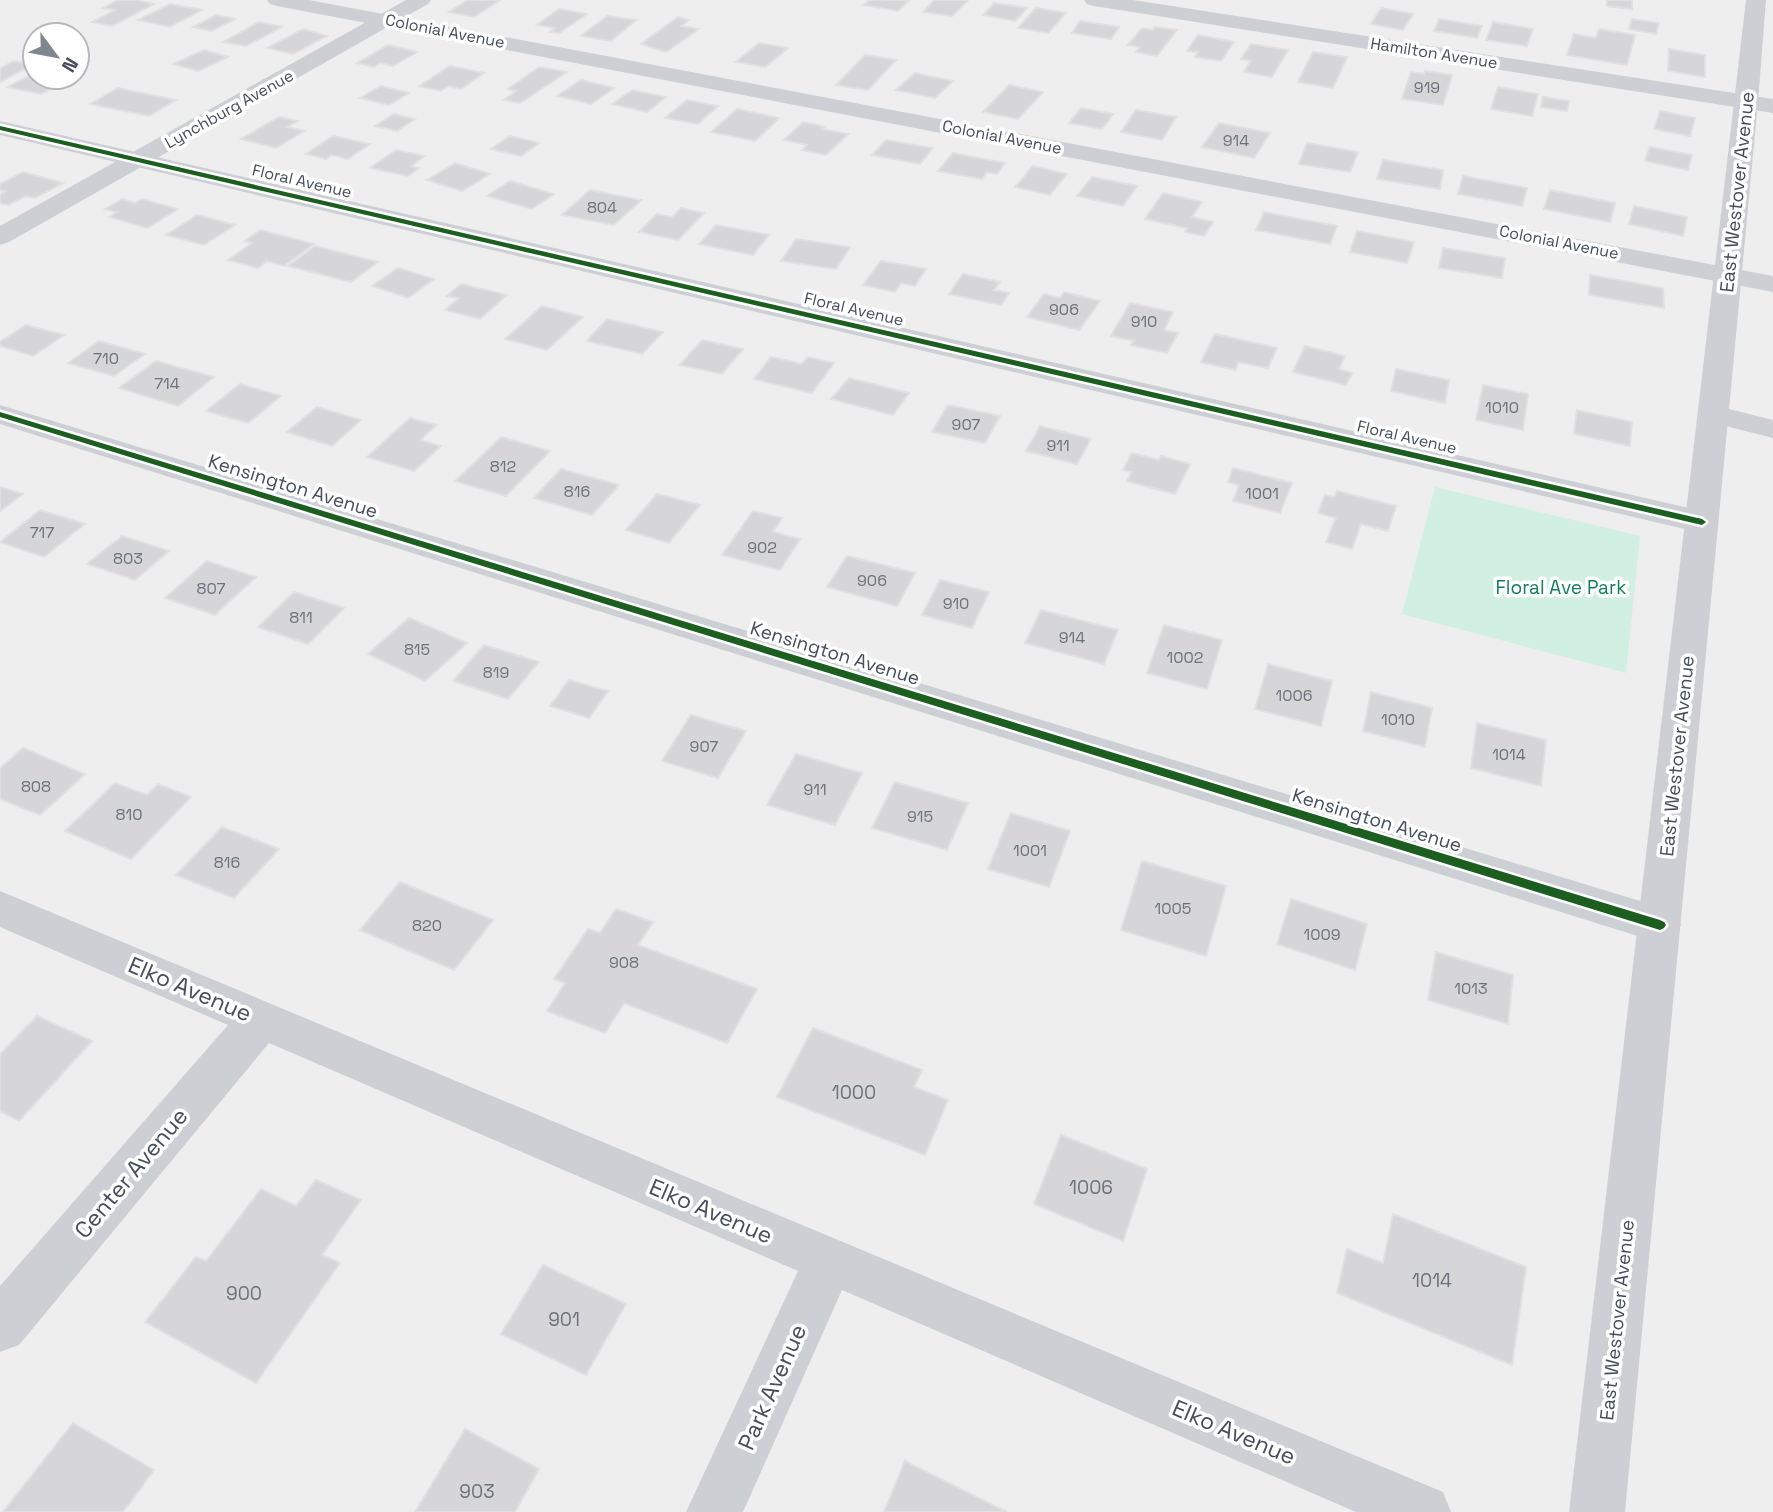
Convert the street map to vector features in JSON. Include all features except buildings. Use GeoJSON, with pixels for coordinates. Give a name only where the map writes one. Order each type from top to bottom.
{"type":"FeatureCollection","features":[{"type":"Feature","properties":{"kind":"main road","name":"East Westover Avenue"},"geometry":{"type":"LineString","coordinates":[[1597,1512],[1727,274],[1760,104],[1756,0]]}},
{"type":"Feature","properties":{"kind":"street","name":"Colonial Avenue"},"geometry":{"type":"LineString","coordinates":[[277,0],[1773,284]]}},
{"type":"Feature","properties":{"kind":"street","name":"Lynchburg Avenue"},"geometry":{"type":"LineString","coordinates":[[0,237],[421,0]]}},
{"type":"Feature","properties":{"kind":"street","name":"Hamilton Avenue"},"geometry":{"type":"LineString","coordinates":[[1094,0],[1760,104]]}},
{"type":"Feature","properties":{"kind":"street","name":"Floral Avenue"},"geometry":{"type":"LineString","coordinates":[[0,128],[1702,522]]}},
{"type":"Feature","properties":{"kind":"street","name":"Kensington Avenue"},"geometry":{"type":"LineString","coordinates":[[0,414],[1660,925]]}},
{"type":"Feature","properties":{"kind":"street"},"geometry":{"type":"LineString","coordinates":[[1713,414],[1773,429]]}},
{"type":"Feature","properties":{"kind":"street","name":"Elko Avenue"},"geometry":{"type":"LineString","coordinates":[[0,908],[1423,1512]]}},
{"type":"Feature","properties":{"kind":"street","name":"Center Avenue"},"geometry":{"type":"LineString","coordinates":[[0,1326],[261,1020]]}},
{"type":"Feature","properties":{"kind":"street","name":"Park Avenue"},"geometry":{"type":"LineString","coordinates":[[714,1512],[829,1261]]}},
{"type":"Feature","properties":{"kind":"green space","name":"Floral Ave Park"},"geometry":{"type":"Polygon","coordinates":[[[1435,487],[1640,536],[1626,673],[1402,614],[1435,487]]]}},
{"type":"Feature","properties":{"kind":"cycle path"},"geometry":{"type":"LineString","coordinates":[[0,128],[1702,522]]}},
{"type":"Feature","properties":{"kind":"cycle path"},"geometry":{"type":"LineString","coordinates":[[0,414],[1660,925]]}}]}
